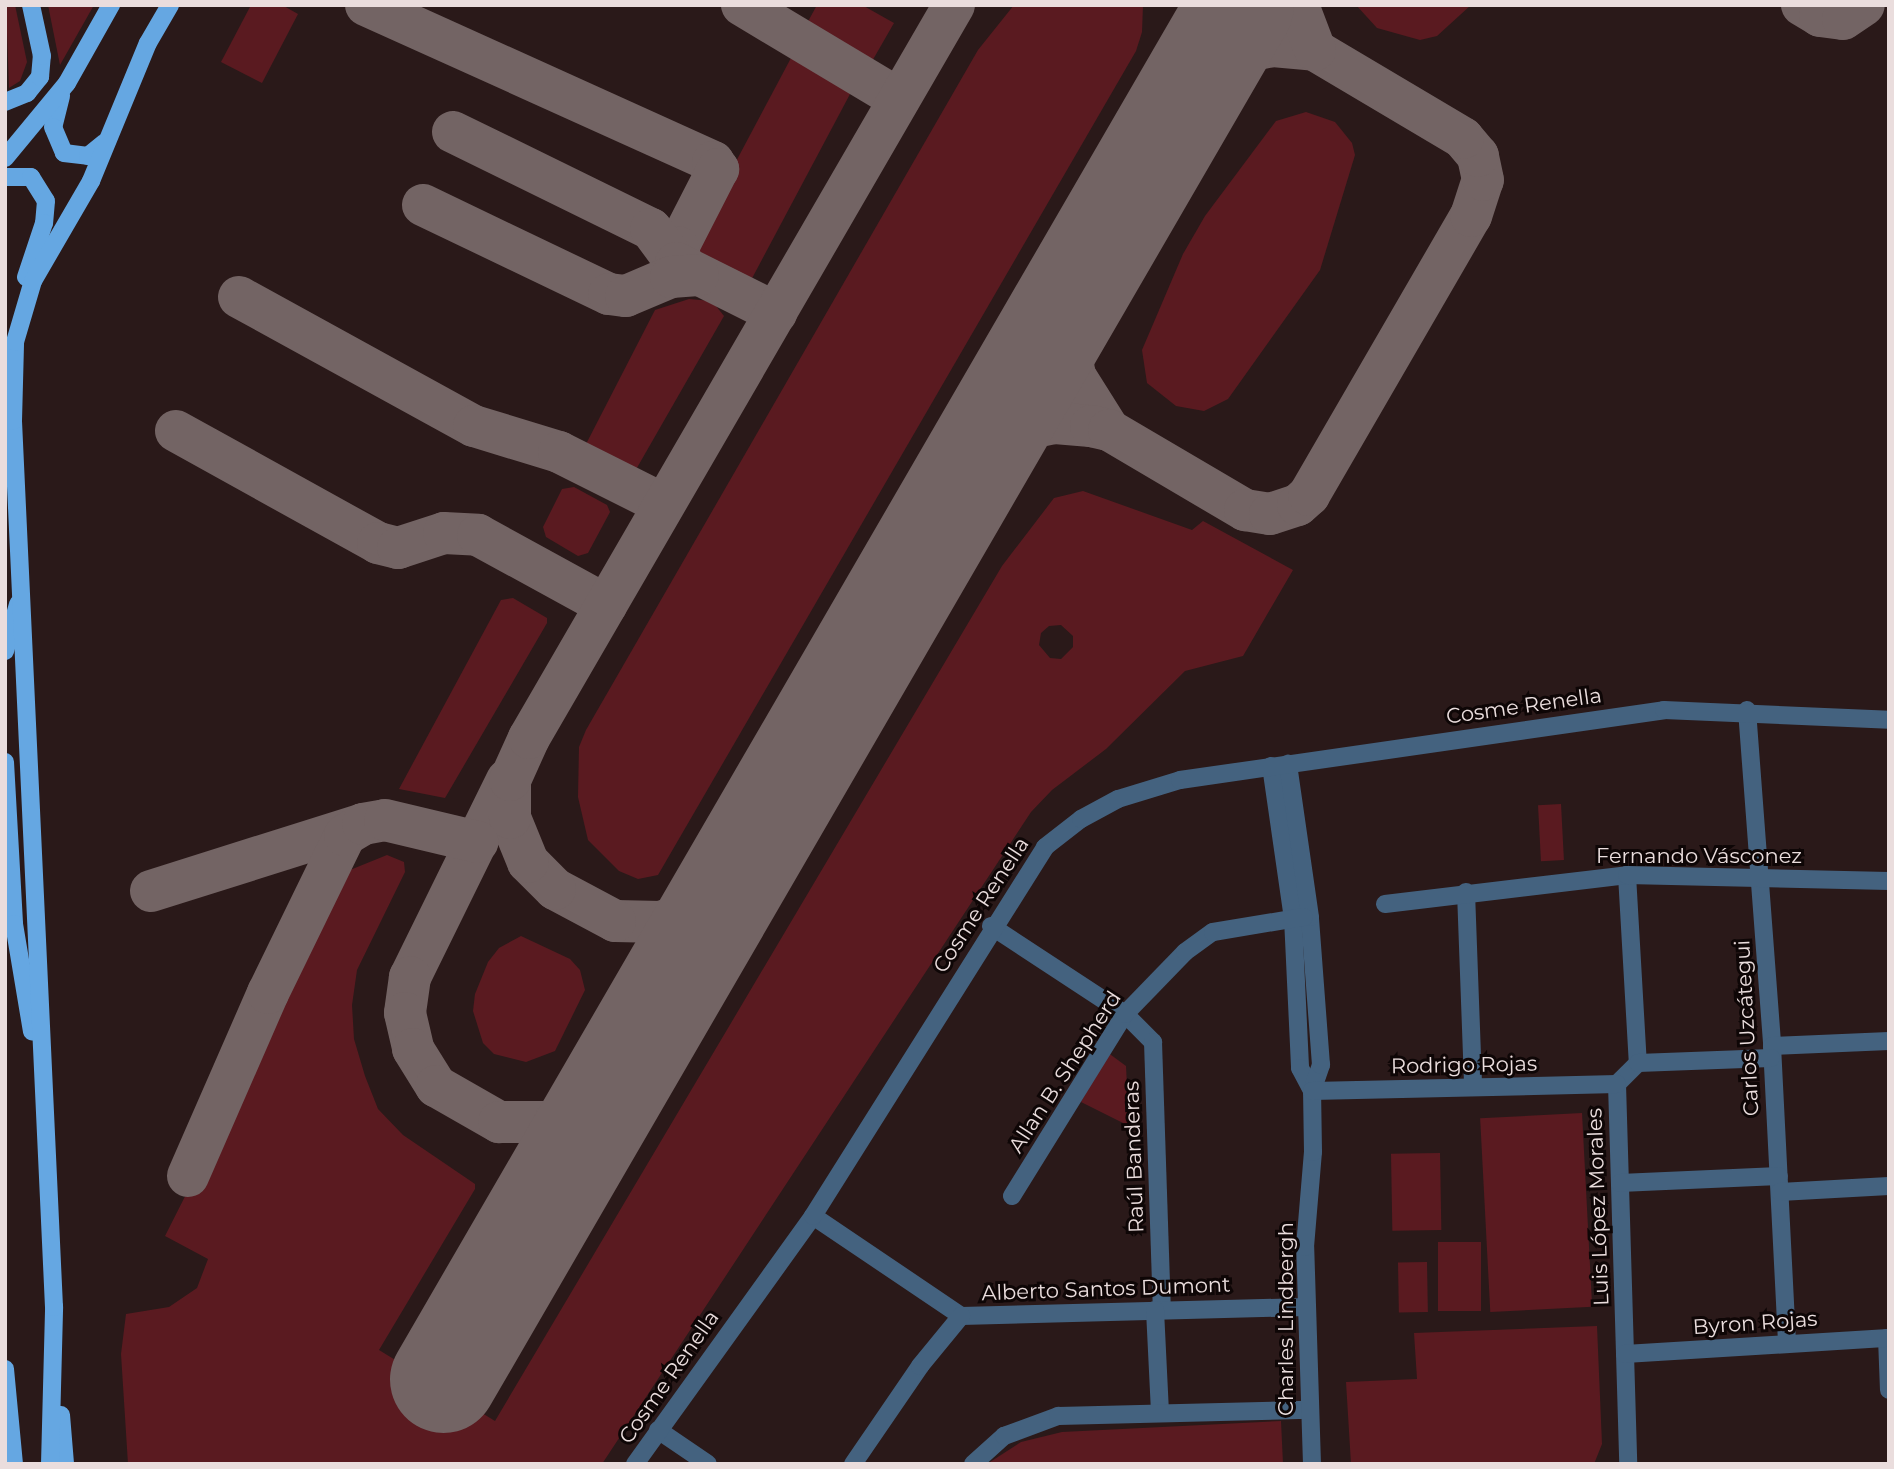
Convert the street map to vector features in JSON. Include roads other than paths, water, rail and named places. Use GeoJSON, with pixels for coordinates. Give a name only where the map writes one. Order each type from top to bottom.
{"type":"FeatureCollection","features":[{"type":"Feature","properties":{"kind":"main road"},"geometry":{"type":"LineString","coordinates":[[5,102],[27,93],[40,77],[42,56],[31,5]]}},
{"type":"Feature","properties":{"kind":"main road"},"geometry":{"type":"LineString","coordinates":[[5,158],[67,83],[111,5]]}},
{"type":"Feature","properties":{"kind":"main road"},"geometry":{"type":"LineString","coordinates":[[15,342],[33,281],[91,181],[148,43],[170,5]]}},
{"type":"Feature","properties":{"kind":"main road"},"geometry":{"type":"LineString","coordinates":[[67,83],[52,127],[58,146],[79,158],[96,152],[108,137]]}},
{"type":"Feature","properties":{"kind":"main road"},"geometry":{"type":"LineString","coordinates":[[5,177],[31,177],[46,201],[44,223],[19,303],[13,421],[55,1340],[65,1464]]}},
{"type":"Feature","properties":{"kind":"main road"},"geometry":{"type":"LineString","coordinates":[[5,651],[22,590]]}},
{"type":"Feature","properties":{"kind":"main road"},"geometry":{"type":"LineString","coordinates":[[5,762],[14,925],[45,1112]]}},
{"type":"Feature","properties":{"kind":"main road"},"geometry":{"type":"LineString","coordinates":[[50,1464],[55,1340]]}},
{"type":"Feature","properties":{"kind":"main road"},"geometry":{"type":"LineString","coordinates":[[5,1369],[14,1464]]}},
{"type":"Feature","properties":{"kind":"street","name":"Cosme Renella"},"geometry":{"type":"LineString","coordinates":[[640,1462],[658,1430],[813,1216],[991,926],[1045,847],[1081,818],[1147,789],[1279,765],[1664,710],[1747,710],[1889,720]]}},
{"type":"Feature","properties":{"kind":"street","name":"Carlos Uzcátegui"},"geometry":{"type":"LineString","coordinates":[[1747,710],[1772,1052],[1787,1343]]}},
{"type":"Feature","properties":{"kind":"street","name":"Charles Lindbergh"},"geometry":{"type":"LineString","coordinates":[[1279,765],[1302,918],[1300,1068],[1312,1091],[1306,1307],[1312,1464]]}},
{"type":"Feature","properties":{"kind":"street","name":"Fernando Vásconez"},"geometry":{"type":"LineString","coordinates":[[1385,904],[1466,891],[1628,874],[1889,881]]}},
{"type":"Feature","properties":{"kind":"street"},"geometry":{"type":"LineString","coordinates":[[1628,874],[1638,1063],[1889,1041]]}},
{"type":"Feature","properties":{"kind":"street"},"geometry":{"type":"LineString","coordinates":[[1466,891],[1473,1087]]}},
{"type":"Feature","properties":{"kind":"street","name":"Allan B. Shepherd"},"geometry":{"type":"LineString","coordinates":[[1012,1196],[1125,1014],[1198,941],[1235,927],[1302,918]]}},
{"type":"Feature","properties":{"kind":"street","name":"Raúl Banderas"},"geometry":{"type":"LineString","coordinates":[[991,926],[1125,1014],[1153,1042],[1160,1412]]}},
{"type":"Feature","properties":{"kind":"street","name":"Luis López Morales"},"geometry":{"type":"LineString","coordinates":[[1628,1464],[1617,1084],[1638,1063]]}},
{"type":"Feature","properties":{"kind":"street","name":"Rodrigo Rojas"},"geometry":{"type":"LineString","coordinates":[[1312,1091],[1617,1084]]}},
{"type":"Feature","properties":{"kind":"street"},"geometry":{"type":"LineString","coordinates":[[1620,1183],[1889,1186]]}},
{"type":"Feature","properties":{"kind":"street","name":"Alberto Santos Dumont"},"geometry":{"type":"LineString","coordinates":[[813,1216],[961,1316],[1306,1307]]}},
{"type":"Feature","properties":{"kind":"street"},"geometry":{"type":"LineString","coordinates":[[853,1464],[920,1366],[961,1316]]}},
{"type":"Feature","properties":{"kind":"street"},"geometry":{"type":"LineString","coordinates":[[1888,1338],[1889,1390]]}},
{"type":"Feature","properties":{"kind":"street","name":"Byron Rojas"},"geometry":{"type":"LineString","coordinates":[[1625,1354],[1888,1338]]}},
{"type":"Feature","properties":{"kind":"street"},"geometry":{"type":"LineString","coordinates":[[974,1464],[1004,1436],[1042,1419],[1160,1412],[1309,1409]]}},
{"type":"Feature","properties":{"kind":"street"},"geometry":{"type":"LineString","coordinates":[[658,1430],[708,1464]]}}]}
